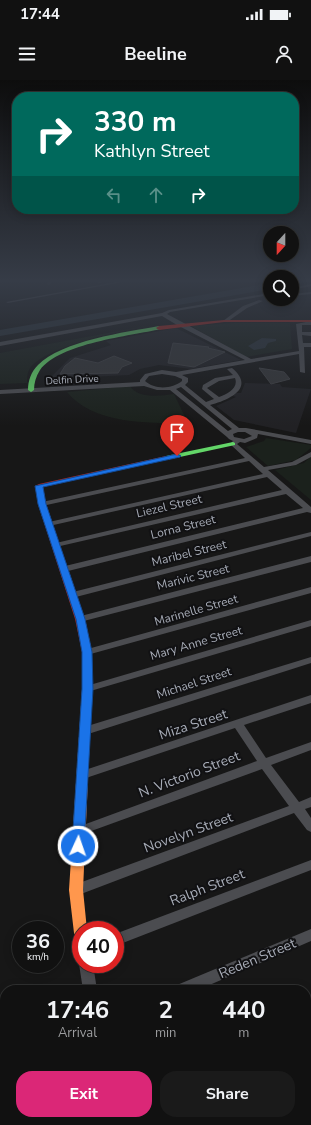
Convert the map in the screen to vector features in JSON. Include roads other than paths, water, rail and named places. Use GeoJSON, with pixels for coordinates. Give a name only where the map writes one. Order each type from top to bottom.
{"type":"FeatureCollection","features":[{"type":"Feature","properties":{"kind":"street"},"geometry":{"type":"LineString","coordinates":[[0,344],[83,329]]}},
{"type":"Feature","properties":{"kind":"street"},"geometry":{"type":"LineString","coordinates":[[31,388],[33,376],[40,367],[55,356],[118,335],[153,329]]}},
{"type":"Feature","properties":{"kind":"street"},"geometry":{"type":"LineString","coordinates":[[188,329],[249,360]]}},
{"type":"Feature","properties":{"kind":"street"},"geometry":{"type":"LineString","coordinates":[[299,329],[300,345],[303,355],[302,369],[311,367]]}},
{"type":"Feature","properties":{"kind":"street"},"geometry":{"type":"LineString","coordinates":[[299,333],[311,334]]}},
{"type":"Feature","properties":{"kind":"street"},"geometry":{"type":"LineString","coordinates":[[300,345],[311,345]]}},
{"type":"Feature","properties":{"kind":"street"},"geometry":{"type":"LineString","coordinates":[[185,378],[185,382],[182,385],[170,388],[156,388],[144,382],[147,375],[156,373],[176,374],[249,360],[303,355]]}},
{"type":"Feature","properties":{"kind":"street"},"geometry":{"type":"LineString","coordinates":[[176,374],[185,378],[271,361],[280,356]]}},
{"type":"Feature","properties":{"kind":"street"},"geometry":{"type":"LineString","coordinates":[[205,404],[232,394],[239,383],[237,376],[230,369]]}},
{"type":"Feature","properties":{"kind":"street"},"geometry":{"type":"LineString","coordinates":[[219,400],[204,388],[205,386],[217,379],[237,376]]}},
{"type":"Feature","properties":{"kind":"street","name":"Delfin Drive"},"geometry":{"type":"LineString","coordinates":[[0,392],[31,388],[144,382]]}},
{"type":"Feature","properties":{"kind":"street"},"geometry":{"type":"LineString","coordinates":[[182,385],[237,430]]}},
{"type":"Feature","properties":{"kind":"street","name":"Delfin Drive"},"geometry":{"type":"LineString","coordinates":[[0,386],[31,388]]}},
{"type":"Feature","properties":{"kind":"street"},"geometry":{"type":"LineString","coordinates":[[170,388],[228,435],[250,459],[309,510]]}},
{"type":"Feature","properties":{"kind":"street"},"geometry":{"type":"LineString","coordinates":[[228,435],[237,430],[250,431],[311,442]]}},
{"type":"Feature","properties":{"kind":"street"},"geometry":{"type":"LineString","coordinates":[[250,431],[256,435],[252,440]]}},
{"type":"Feature","properties":{"kind":"street"},"geometry":{"type":"LineString","coordinates":[[79,921],[76,890],[88,689],[87,652],[80,619],[48,524],[42,504],[39,486],[235,442],[281,436]]}},
{"type":"Feature","properties":{"kind":"street"},"geometry":{"type":"LineString","coordinates":[[262,469],[294,464],[311,454]]}},
{"type":"Feature","properties":{"kind":"street"},"geometry":{"type":"LineString","coordinates":[[42,504],[250,459]]}},
{"type":"Feature","properties":{"kind":"street"},"geometry":{"type":"LineString","coordinates":[[48,524],[268,475]]}},
{"type":"Feature","properties":{"kind":"street","name":"Liezel Street"},"geometry":{"type":"LineString","coordinates":[[56,545],[288,491]]}},
{"type":"Feature","properties":{"kind":"street","name":"Lorna Street"},"geometry":{"type":"LineString","coordinates":[[64,568],[309,510]]}},
{"type":"Feature","properties":{"kind":"street","name":"Maribel Street"},"geometry":{"type":"LineString","coordinates":[[72,595],[311,534]]}},
{"type":"Feature","properties":{"kind":"street","name":"Marivic Street"},"geometry":{"type":"LineString","coordinates":[[80,619],[311,559]]}},
{"type":"Feature","properties":{"kind":"street","name":"Marinelle Street"},"geometry":{"type":"LineString","coordinates":[[87,652],[311,590]]}},
{"type":"Feature","properties":{"kind":"street","name":"Mary Anne Street"},"geometry":{"type":"LineString","coordinates":[[88,689],[311,623]]}},
{"type":"Feature","properties":{"kind":"street","name":"Michael Street"},"geometry":{"type":"LineString","coordinates":[[85,731],[311,660]]}},
{"type":"Feature","properties":{"kind":"street","name":"Miza Street"},"geometry":{"type":"LineString","coordinates":[[83,775],[238,725],[311,699]]}},
{"type":"Feature","properties":{"kind":"street"},"geometry":{"type":"LineString","coordinates":[[238,725],[263,762],[298,807],[311,827]]}},
{"type":"Feature","properties":{"kind":"street","name":"N. Victorio Street"},"geometry":{"type":"LineString","coordinates":[[79,831],[263,762],[311,746]]}},
{"type":"Feature","properties":{"kind":"street","name":"Novelyn Street"},"geometry":{"type":"LineString","coordinates":[[76,890],[311,802]]}},
{"type":"Feature","properties":{"kind":"street","name":"Ralph Street"},"geometry":{"type":"LineString","coordinates":[[124,937],[311,865]]}},
{"type":"Feature","properties":{"kind":"street","name":"Reden Street"},"geometry":{"type":"LineString","coordinates":[[194,985],[311,935]]}},
{"type":"Feature","properties":{"kind":"street"},"geometry":{"type":"LineString","coordinates":[[87,973],[89,985]]}},
{"type":"Feature","properties":{"kind":"waterway"},"geometry":{"type":"LineString","coordinates":[[0,333],[24,329]]}}]}
